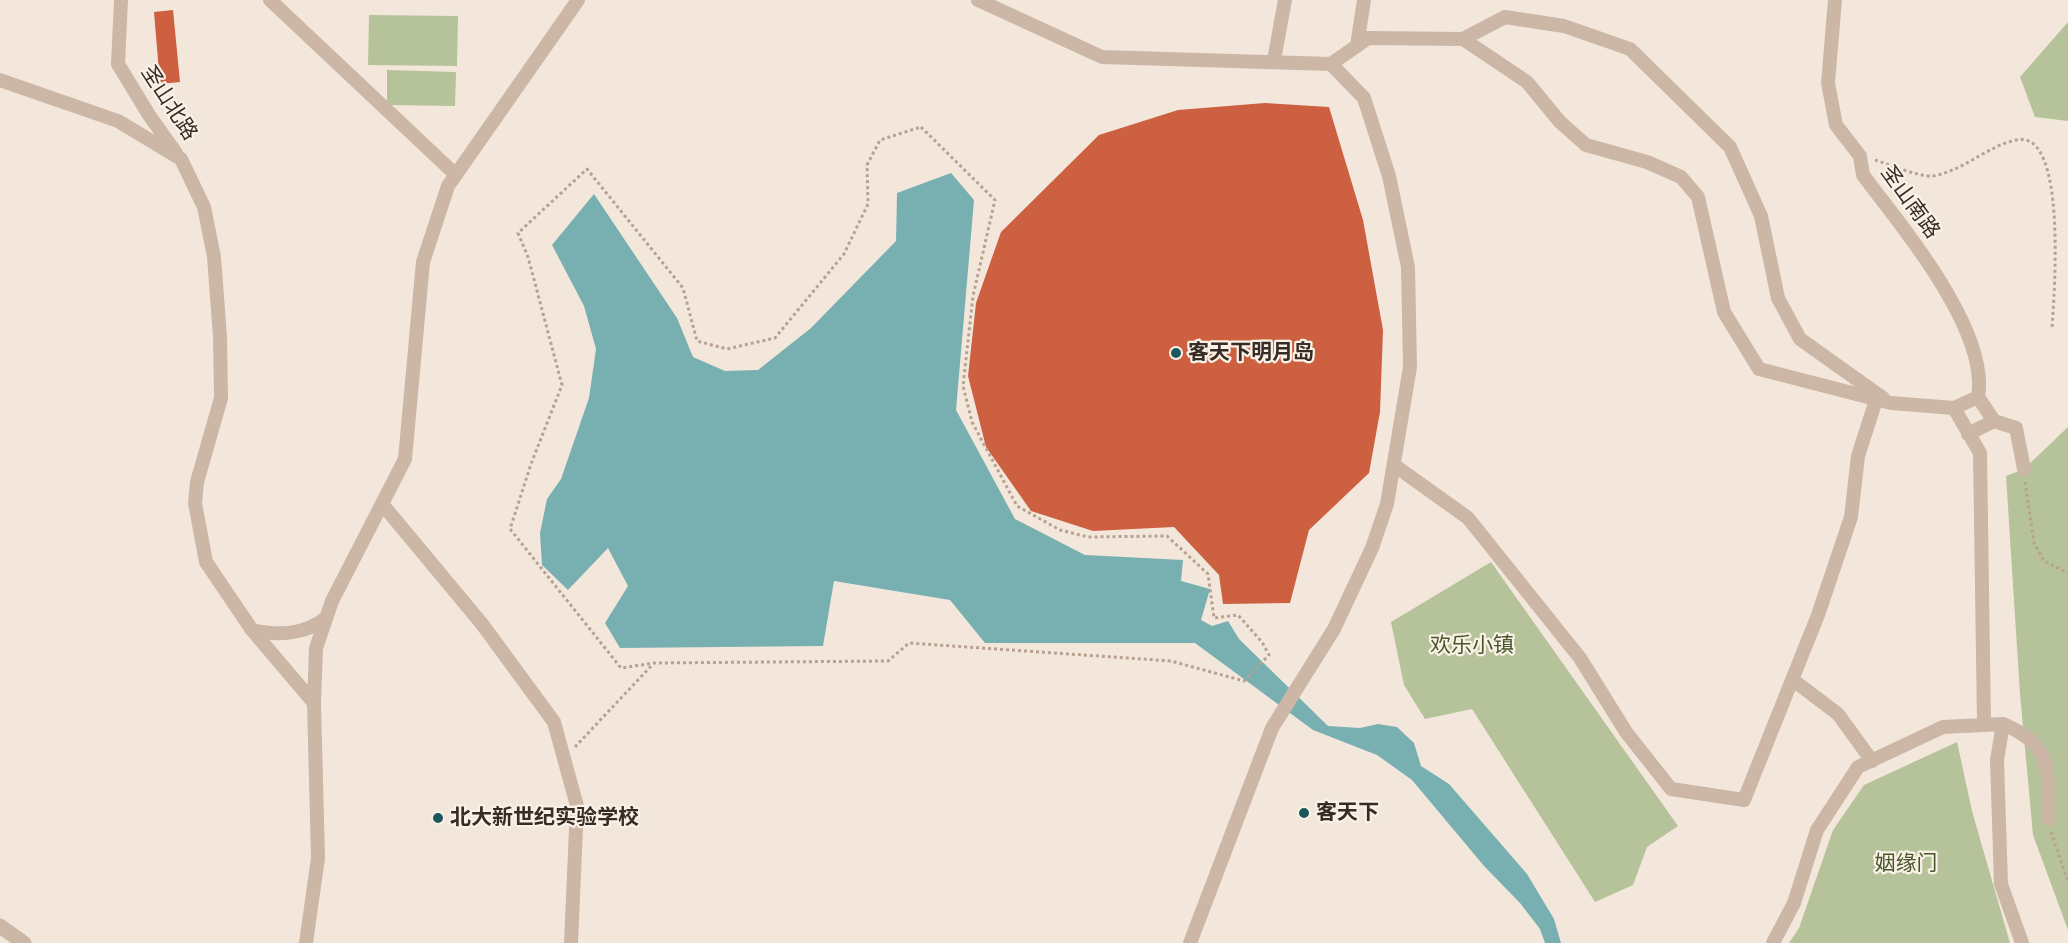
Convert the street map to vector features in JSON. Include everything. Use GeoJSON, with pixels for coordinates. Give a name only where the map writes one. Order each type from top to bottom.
{"type":"FeatureCollection","features":[{"type":"Feature","properties":{"kind":"street","name":"圣山北路"},"geometry":{"type":"LineString","coordinates":[[121,0],[118,64],[149,115],[181,159],[204,207],[214,257],[220,338],[220,398],[197,482],[195,503],[198,532],[206,562],[226,595],[252,630],[314,703]]}},
{"type":"Feature","properties":{"kind":"street"},"geometry":{"type":"LineString","coordinates":[[270,0],[456,175]]}},
{"type":"Feature","properties":{"kind":"street"},"geometry":{"type":"LineString","coordinates":[[306,943],[318,858],[314,703],[316,648],[332,601],[405,459],[423,262],[448,186],[578,0]]}},
{"type":"Feature","properties":{"kind":"street"},"geometry":{"type":"LineString","coordinates":[[978,0],[1101,57],[1143,60],[1274,60],[1331,64],[1368,38],[1463,39],[1505,17],[1564,26],[1630,49],[1730,147],[1761,216],[1778,298],[1800,339],[1891,403]]}},
{"type":"Feature","properties":{"kind":"street"},"geometry":{"type":"LineString","coordinates":[[1274,60],[1285,0]]}},
{"type":"Feature","properties":{"kind":"street"},"geometry":{"type":"LineString","coordinates":[[1357,46],[1364,0]]}},
{"type":"Feature","properties":{"kind":"street","name":"圣山南路"},"geometry":{"type":"LineString","coordinates":[[1834,0],[1828,82],[1836,124],[1860,156],[1863,175],[1944,284],[1972,348],[1980,388],[1978,397]]}},
{"type":"Feature","properties":{"kind":"street"},"geometry":{"type":"LineString","coordinates":[[1463,39],[1527,82],[1560,122],[1586,146],[1647,162],[1681,177],[1698,198],[1724,312],[1759,369],[1891,403],[1954,408],[1978,397],[1994,421],[2016,428],[2024,469]]}},
{"type":"Feature","properties":{"kind":"street"},"geometry":{"type":"LineString","coordinates":[[1190,943],[1272,728],[1334,629],[1372,548],[1387,504],[1410,368],[1408,267],[1389,176],[1364,98],[1331,64]]}},
{"type":"Feature","properties":{"kind":"street"},"geometry":{"type":"LineString","coordinates":[[0,80],[118,121],[181,159]]}},
{"type":"Feature","properties":{"kind":"street"},"geometry":{"type":"LineString","coordinates":[[1394,465],[1468,518],[1580,658],[1626,732],[1671,789],[1744,800],[1792,680],[1851,517],[1858,456],[1876,399]]}},
{"type":"Feature","properties":{"kind":"street"},"geometry":{"type":"LineString","coordinates":[[1954,408],[1980,453],[1984,723]]}},
{"type":"Feature","properties":{"kind":"street"},"geometry":{"type":"LineString","coordinates":[[1968,434],[1994,421]]}},
{"type":"Feature","properties":{"kind":"street"},"geometry":{"type":"LineString","coordinates":[[383,505],[482,624],[554,722],[577,806],[571,943]]}},
{"type":"Feature","properties":{"kind":"street"},"geometry":{"type":"LineString","coordinates":[[252,630],[271,634],[294,633],[313,628],[326,618]]}},
{"type":"Feature","properties":{"kind":"street"},"geometry":{"type":"LineString","coordinates":[[1792,680],[1838,714],[1872,761]]}},
{"type":"Feature","properties":{"kind":"street"},"geometry":{"type":"LineString","coordinates":[[1773,943],[1794,903],[1817,830],[1858,767],[1943,727],[1984,723],[2003,724],[2023,732],[2040,748],[2048,765],[2049,819]]}},
{"type":"Feature","properties":{"kind":"street"},"geometry":{"type":"LineString","coordinates":[[2003,724],[1997,760],[2001,884],[2022,943]]}},
{"type":"Feature","properties":{"kind":"street"},"geometry":{"type":"LineString","coordinates":[[0,926],[24,943]]}},
{"type":"Feature","properties":{"kind":"path"},"geometry":{"type":"LineString","coordinates":[[564,759],[654,663],[888,661],[909,643],[1171,661],[1244,681],[1269,655],[1262,642],[1238,615],[1214,618],[1208,574],[1167,536],[1088,537],[1060,530],[1017,506],[972,422],[963,387],[973,296],[995,201],[921,126],[880,140],[867,165],[868,204],[843,254],[775,338],[727,349],[697,341],[683,288],[587,169],[518,233],[528,257],[562,385],[531,464],[510,530],[621,668],[654,663]]}},
{"type":"Feature","properties":{"kind":"path"},"geometry":{"type":"LineString","coordinates":[[1860,156],[1931,176],[2019,140],[2037,146],[2046,153],[2057,193],[2052,328]]}},
{"type":"Feature","properties":{"kind":"path"},"geometry":{"type":"LineString","coordinates":[[2024,469],[2034,543],[2044,561],[2068,573]]}},
{"type":"Feature","properties":{"kind":"path"},"geometry":{"type":"LineString","coordinates":[[2049,819],[2051,835],[2068,882]]}},
{"type":"Feature","properties":{"kind":"green space"},"geometry":{"type":"Polygon","coordinates":[[[369,15],[458,16],[457,66],[368,65],[369,15]]]}},
{"type":"Feature","properties":{"kind":"green space"},"geometry":{"type":"Polygon","coordinates":[[[2068,22],[2068,121],[2035,117],[2020,77],[2068,22]]]}},
{"type":"Feature","properties":{"kind":"green space"},"geometry":{"type":"Polygon","coordinates":[[[387,70],[456,72],[455,106],[387,105],[387,70]]]}},
{"type":"Feature","properties":{"kind":"green space"},"geometry":{"type":"Polygon","coordinates":[[[2068,427],[2068,930],[2033,835],[2020,694],[2006,476],[2024,469],[2068,427]]]}},
{"type":"Feature","properties":{"kind":"green space","name":"欢乐小镇"},"geometry":{"type":"Polygon","coordinates":[[[1491,562],[1678,826],[1647,847],[1633,885],[1595,902],[1472,709],[1425,719],[1404,685],[1391,622],[1491,562]]]}},
{"type":"Feature","properties":{"kind":"green space","name":"姻缘门"},"geometry":{"type":"Polygon","coordinates":[[[1957,742],[1972,811],[2010,943],[1789,943],[1799,928],[1833,830],[1864,785],[1957,742]]]}},
{"type":"Feature","properties":{"kind":"water"},"geometry":{"type":"Polygon","coordinates":[[[951,173],[974,200],[956,410],[1015,519],[1085,555],[1183,560],[1181,581],[1210,589],[1201,620],[1212,626],[1228,621],[1239,639],[1328,726],[1360,728],[1378,724],[1397,727],[1414,743],[1421,766],[1449,784],[1527,874],[1554,919],[1561,943],[1545,943],[1540,929],[1520,903],[1484,866],[1412,780],[1377,755],[1313,730],[1195,643],[985,643],[950,600],[834,581],[823,646],[620,648],[605,623],[628,586],[608,548],[568,590],[542,565],[540,533],[547,499],[561,479],[589,398],[596,349],[584,306],[552,245],[594,194],[677,318],[693,357],[725,371],[758,370],[811,328],[896,241],[897,193],[951,173]]]}},
{"type":"Feature","properties":{"kind":"building"},"geometry":{"type":"Polygon","coordinates":[[[173,10],[180,82],[160,84],[154,12],[173,10]]]}},
{"type":"Feature","properties":{"kind":"building","name":"客天下明月岛"},"geometry":{"type":"Polygon","coordinates":[[[1265,103],[1329,107],[1363,220],[1383,330],[1380,412],[1369,473],[1309,530],[1290,603],[1223,604],[1219,575],[1174,527],[1093,531],[1031,511],[986,447],[968,376],[976,303],[1001,232],[1099,135],[1178,110],[1265,103]]]}},
{"type":"Feature","properties":{"kind":"place","name":"客天下明月岛"},"geometry":{"type":"Point","coordinates":[1176,353]}},
{"type":"Feature","properties":{"kind":"place","name":"客天下"},"geometry":{"type":"Point","coordinates":[1304,813]}},
{"type":"Feature","properties":{"kind":"place","name":"北大新世纪实验学校"},"geometry":{"type":"Point","coordinates":[438,818]}}]}
